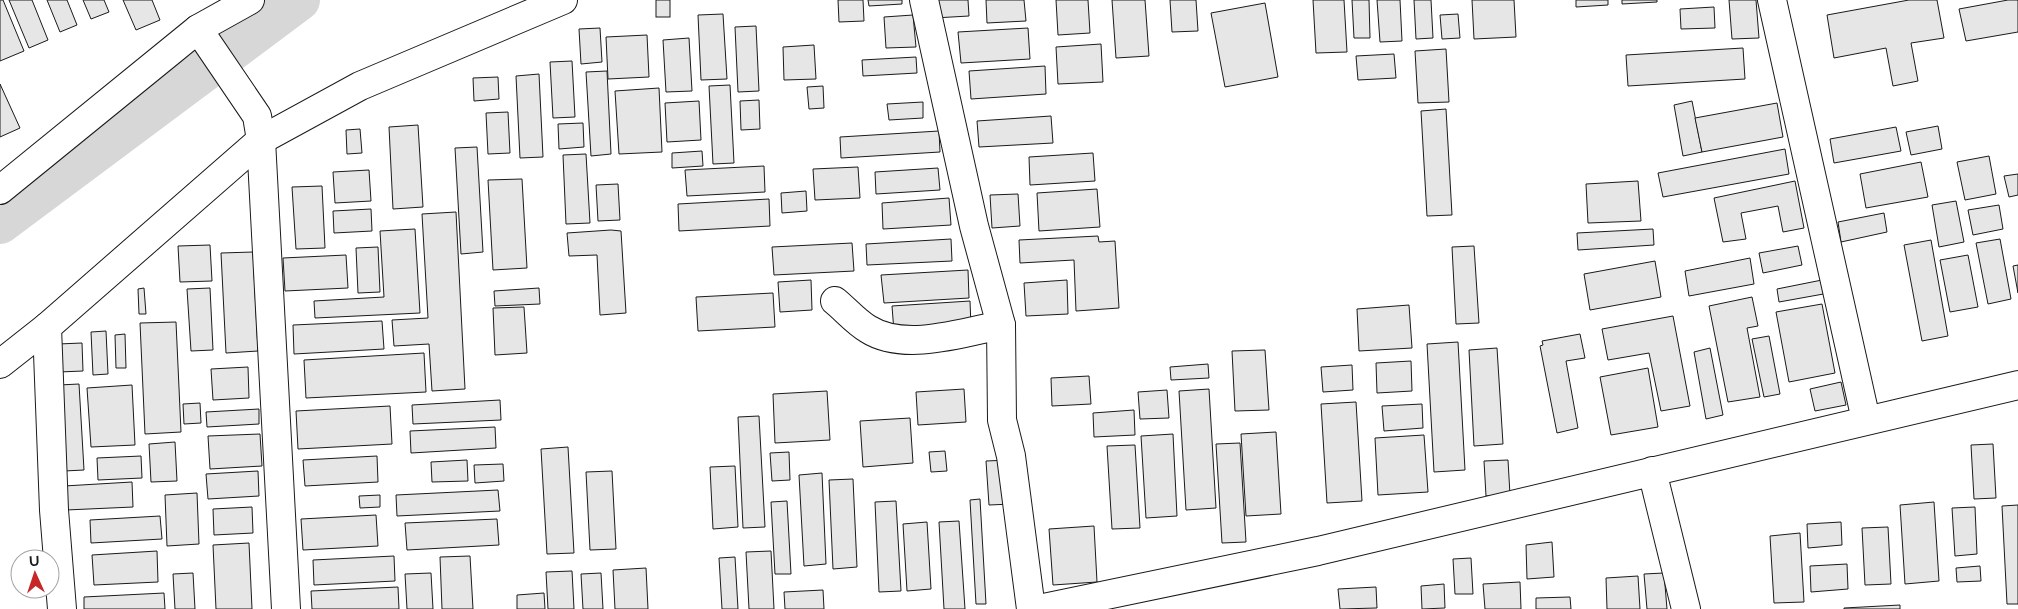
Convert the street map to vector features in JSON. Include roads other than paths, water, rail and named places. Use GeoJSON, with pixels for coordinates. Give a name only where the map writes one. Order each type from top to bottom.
{"type":"FeatureCollection","features":[{"type":"Feature","properties":{"kind":"street"},"geometry":{"type":"LineString","coordinates":[[0,190],[250,0]]}},
{"type":"Feature","properties":{"kind":"street"},"geometry":{"type":"LineString","coordinates":[[0,364],[47,327],[259,128],[563,0]]}},
{"type":"Feature","properties":{"kind":"street"},"geometry":{"type":"LineString","coordinates":[[924,0],[974,226],[1001,325],[1002,420],[1011,456],[1031,609]]}},
{"type":"Feature","properties":{"kind":"street"},"geometry":{"type":"LineString","coordinates":[[1772,0],[1866,420]]}},
{"type":"Feature","properties":{"kind":"street"},"geometry":{"type":"LineString","coordinates":[[203,35],[259,128],[286,609]]}},
{"type":"Feature","properties":{"kind":"street"},"geometry":{"type":"LineString","coordinates":[[835,301],[868,330],[894,339],[932,340],[1001,325]]}},
{"type":"Feature","properties":{"kind":"street"},"geometry":{"type":"LineString","coordinates":[[47,327],[54,510],[62,609]]}},
{"type":"Feature","properties":{"kind":"street"},"geometry":{"type":"LineString","coordinates":[[1039,609],[1318,551],[2018,385]]}},
{"type":"Feature","properties":{"kind":"street"},"geometry":{"type":"LineString","coordinates":[[1652,471],[1686,609]]}},
{"type":"Feature","properties":{"kind":"waterway"},"geometry":{"type":"LineString","coordinates":[[0,223],[299,0]]}}]}
